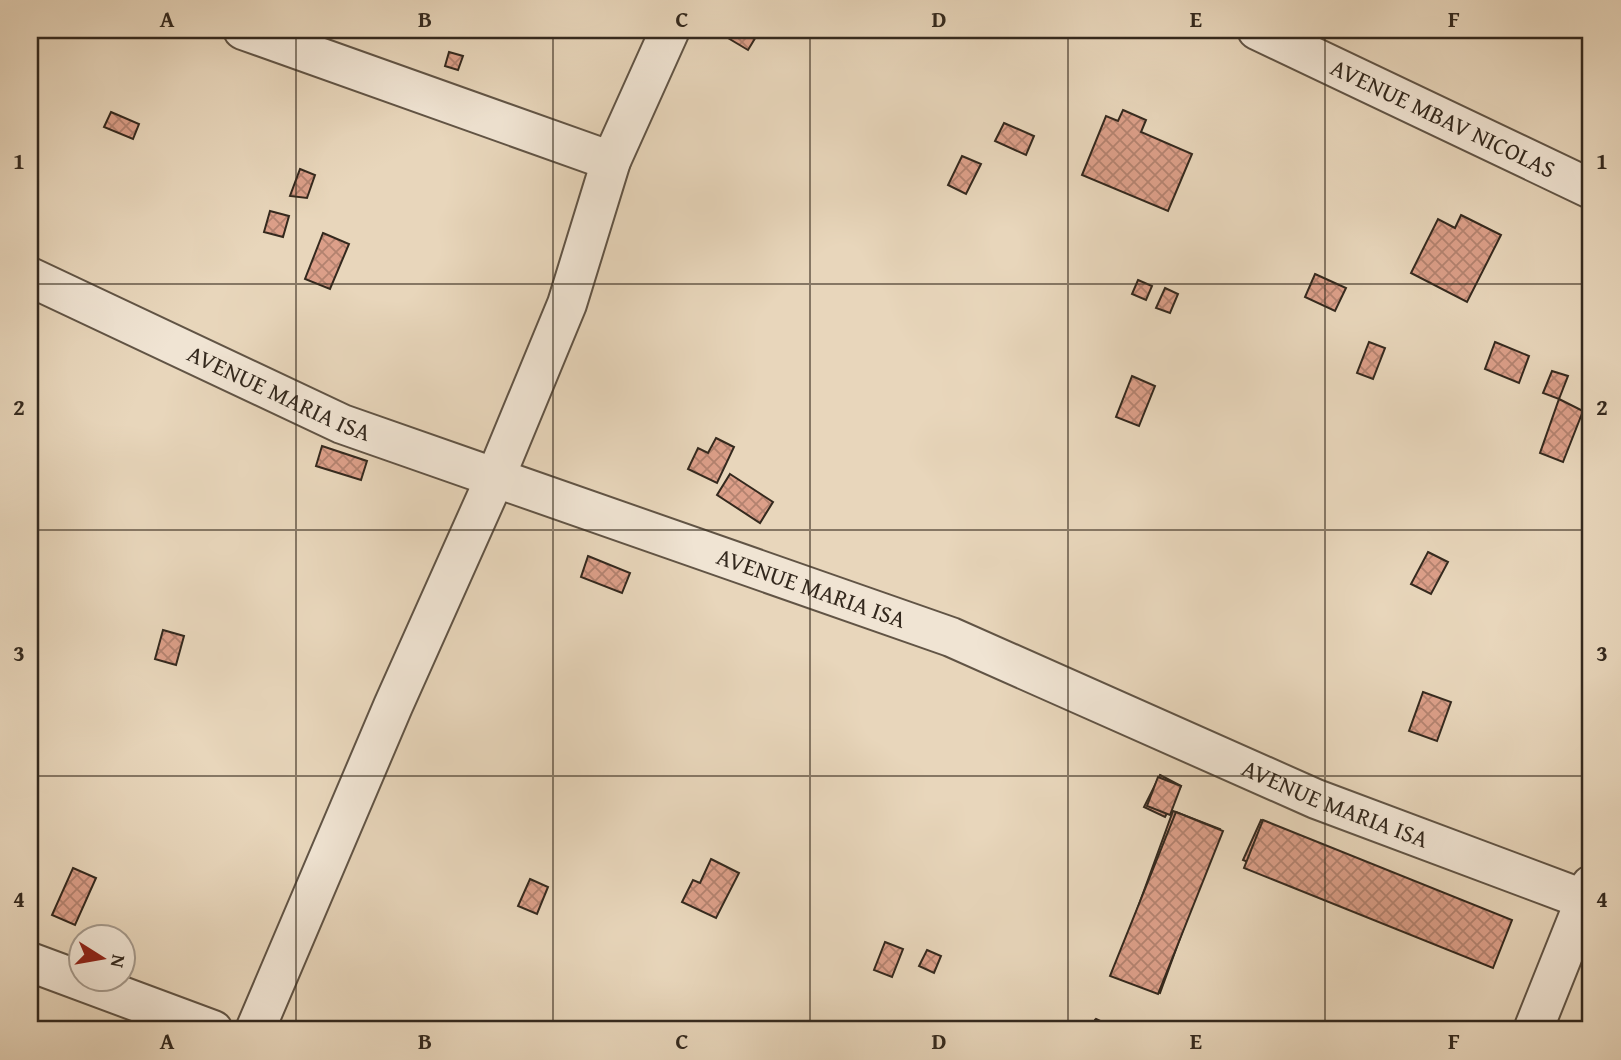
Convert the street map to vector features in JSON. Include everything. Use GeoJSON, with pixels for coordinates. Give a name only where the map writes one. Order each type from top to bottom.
{"type":"FeatureCollection","features":[{"type":"Feature","properties":{"kind":"street"},"geometry":{"type":"LineString","coordinates":[[243,30],[611,161]]}},
{"type":"Feature","properties":{"kind":"street"},"geometry":{"type":"LineString","coordinates":[[255,1030],[393,706],[495,478],[567,304],[611,161],[670,30]]}},
{"type":"Feature","properties":{"kind":"street","name":"AVENUE MBAV NICOLAS"},"geometry":{"type":"LineString","coordinates":[[1257,30],[1591,189]]}},
{"type":"Feature","properties":{"kind":"street","name":"AVENUE MARIA ISA"},"geometry":{"type":"LineString","coordinates":[[30,277],[342,424],[951,637],[1316,799],[1590,896]]}},
{"type":"Feature","properties":{"kind":"street"},"geometry":{"type":"LineString","coordinates":[[1533,1030],[1590,896]]}},
{"type":"Feature","properties":{"kind":"street"},"geometry":{"type":"LineString","coordinates":[[30,962],[214,1030]]}},
{"type":"Feature","properties":{"kind":"building"},"geometry":{"type":"Polygon","coordinates":[[[748,30],[757,35],[748,50],[718,32],[748,30]]]}},
{"type":"Feature","properties":{"kind":"building"},"geometry":{"type":"Polygon","coordinates":[[[449,52],[463,56],[458,70],[445,66],[449,52]]]}},
{"type":"Feature","properties":{"kind":"building"},"geometry":{"type":"Polygon","coordinates":[[[1123,110],[1146,120],[1141,132],[1192,154],[1168,211],[1082,175],[1106,116],[1118,121],[1123,110]]]}},
{"type":"Feature","properties":{"kind":"building"},"geometry":{"type":"Polygon","coordinates":[[[111,112],[139,124],[133,139],[104,127],[111,112]]]}},
{"type":"Feature","properties":{"kind":"building"},"geometry":{"type":"Polygon","coordinates":[[[1004,123],[1034,136],[1026,155],[995,141],[1004,123]]]}},
{"type":"Feature","properties":{"kind":"building"},"geometry":{"type":"Polygon","coordinates":[[[962,156],[981,164],[966,194],[948,185],[962,156]]]}},
{"type":"Feature","properties":{"kind":"building"},"geometry":{"type":"Polygon","coordinates":[[[300,169],[315,175],[307,198],[290,196],[300,169]]]}},
{"type":"Feature","properties":{"kind":"building"},"geometry":{"type":"Polygon","coordinates":[[[270,211],[289,216],[283,237],[264,232],[270,211]]]}},
{"type":"Feature","properties":{"kind":"building"},"geometry":{"type":"Polygon","coordinates":[[[1461,215],[1501,235],[1467,302],[1411,273],[1438,219],[1455,228],[1461,215]]]}},
{"type":"Feature","properties":{"kind":"building"},"geometry":{"type":"Polygon","coordinates":[[[323,233],[349,244],[330,289],[305,279],[323,233]]]}},
{"type":"Feature","properties":{"kind":"building"},"geometry":{"type":"Polygon","coordinates":[[[1315,274],[1346,288],[1335,311],[1305,297],[1315,274]]]}},
{"type":"Feature","properties":{"kind":"building"},"geometry":{"type":"Polygon","coordinates":[[[1138,280],[1152,286],[1146,300],[1132,294],[1138,280]]]}},
{"type":"Feature","properties":{"kind":"building"},"geometry":{"type":"Polygon","coordinates":[[[1165,288],[1178,294],[1170,313],[1156,308],[1165,288]]]}},
{"type":"Feature","properties":{"kind":"building"},"geometry":{"type":"Polygon","coordinates":[[[1369,342],[1385,348],[1373,379],[1357,373],[1369,342]]]}},
{"type":"Feature","properties":{"kind":"building"},"geometry":{"type":"Polygon","coordinates":[[[1495,342],[1529,356],[1519,383],[1485,369],[1495,342]]]}},
{"type":"Feature","properties":{"kind":"building"},"geometry":{"type":"Polygon","coordinates":[[[1552,371],[1568,376],[1559,399],[1543,393],[1552,371]]]}},
{"type":"Feature","properties":{"kind":"building"},"geometry":{"type":"Polygon","coordinates":[[[1132,376],[1155,386],[1139,426],[1116,417],[1132,376]]]}},
{"type":"Feature","properties":{"kind":"building"},"geometry":{"type":"Polygon","coordinates":[[[1559,399],[1583,411],[1563,462],[1540,453],[1559,399]]]}},
{"type":"Feature","properties":{"kind":"building"},"geometry":{"type":"Polygon","coordinates":[[[716,438],[734,447],[717,483],[688,469],[698,448],[708,453],[716,438]]]}},
{"type":"Feature","properties":{"kind":"building"},"geometry":{"type":"Polygon","coordinates":[[[322,446],[367,461],[361,480],[316,466],[322,446]]]}},
{"type":"Feature","properties":{"kind":"building"},"geometry":{"type":"Polygon","coordinates":[[[730,474],[773,502],[760,523],[717,495],[730,474]]]}},
{"type":"Feature","properties":{"kind":"building"},"geometry":{"type":"Polygon","coordinates":[[[1428,552],[1448,562],[1431,594],[1411,584],[1428,552]]]}},
{"type":"Feature","properties":{"kind":"building"},"geometry":{"type":"Polygon","coordinates":[[[588,556],[630,573],[622,593],[581,577],[588,556]]]}},
{"type":"Feature","properties":{"kind":"building"},"geometry":{"type":"Polygon","coordinates":[[[163,630],[184,636],[176,665],[155,659],[163,630]]]}},
{"type":"Feature","properties":{"kind":"building"},"geometry":{"type":"Polygon","coordinates":[[[1423,692],[1451,702],[1437,741],[1409,731],[1423,692]]]}},
{"type":"Feature","properties":{"kind":"building"},"geometry":{"type":"Polygon","coordinates":[[[1160,775],[1181,786],[1165,817],[1144,807],[1160,775]]]}},
{"type":"Feature","properties":{"kind":"building"},"geometry":{"type":"Polygon","coordinates":[[[1158,777],[1181,786],[1170,815],[1147,806],[1158,777]]]}},
{"type":"Feature","properties":{"kind":"building"},"geometry":{"type":"Polygon","coordinates":[[[1173,811],[1220,829],[1160,993],[1113,976],[1173,811]]]}},
{"type":"Feature","properties":{"kind":"building"},"geometry":{"type":"Polygon","coordinates":[[[1176,812],[1223,831],[1158,994],[1110,976],[1176,812]]]}},
{"type":"Feature","properties":{"kind":"building"},"geometry":{"type":"Polygon","coordinates":[[[1261,820],[1507,923],[1490,964],[1243,860],[1261,820]]]}},
{"type":"Feature","properties":{"kind":"building"},"geometry":{"type":"Polygon","coordinates":[[[1263,820],[1512,920],[1493,968],[1244,868],[1263,820]]]}},
{"type":"Feature","properties":{"kind":"building"},"geometry":{"type":"Polygon","coordinates":[[[711,859],[739,873],[716,918],[682,902],[693,880],[700,883],[711,859]]]}},
{"type":"Feature","properties":{"kind":"building"},"geometry":{"type":"Polygon","coordinates":[[[73,868],[96,878],[76,923],[52,915],[73,868]]]}},
{"type":"Feature","properties":{"kind":"building"},"geometry":{"type":"Polygon","coordinates":[[[530,879],[548,887],[537,914],[518,906],[530,879]]]}},
{"type":"Feature","properties":{"kind":"building"},"geometry":{"type":"Polygon","coordinates":[[[885,942],[903,949],[892,977],[874,970],[885,942]]]}},
{"type":"Feature","properties":{"kind":"building"},"geometry":{"type":"Polygon","coordinates":[[[927,950],[941,956],[934,973],[919,966],[927,950]]]}},
{"type":"Feature","properties":{"kind":"building"},"geometry":{"type":"Polygon","coordinates":[[[1096,1019],[1107,1024],[1104,1030],[1091,1030],[1096,1019]]]}},
{"type":"Feature","properties":{"kind":"building"},"geometry":{"type":"Polygon","coordinates":[[[1095,1020],[1105,1024],[1103,1030],[1092,1030],[1095,1020]]]}}]}
